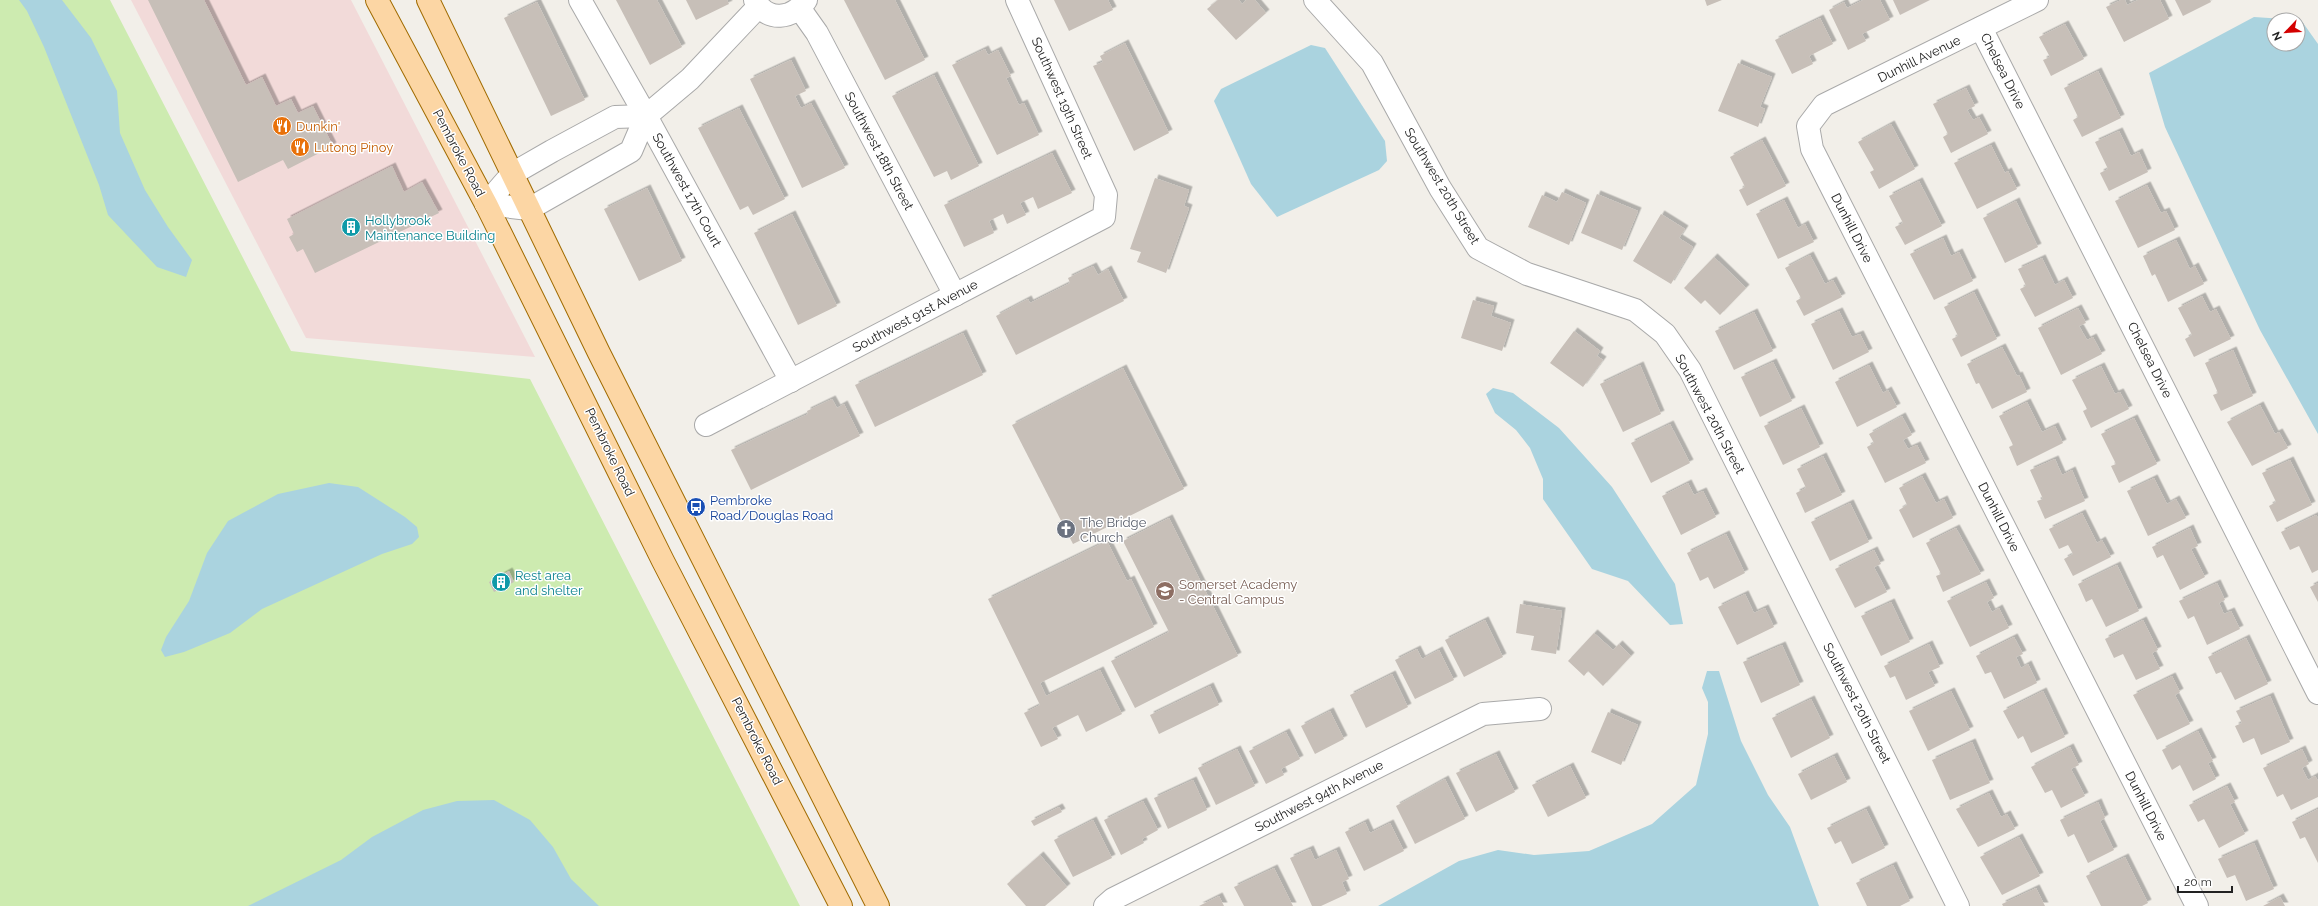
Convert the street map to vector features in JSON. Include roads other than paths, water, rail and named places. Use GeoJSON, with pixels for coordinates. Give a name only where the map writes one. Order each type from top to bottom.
{"type":"FeatureCollection","features":[{"type":"Feature","properties":{"kind":"main road","name":"Pembroke Road"},"geometry":{"type":"LineString","coordinates":[[377,0],[486,204],[663,561],[841,906]]}},
{"type":"Feature","properties":{"kind":"main road"},"geometry":{"type":"LineString","coordinates":[[428,0],[599,353],[878,906]]}},
{"type":"Feature","properties":{"kind":"main road"},"geometry":{"type":"LineString","coordinates":[[712,655],[743,639]]}},
{"type":"Feature","properties":{"kind":"street","name":"Southwest 17th Court"},"geometry":{"type":"LineString","coordinates":[[580,0],[646,116],[791,381]]}},
{"type":"Feature","properties":{"kind":"street","name":"Southwest 19th Street"},"geometry":{"type":"LineString","coordinates":[[1017,0],[1106,195]]}},
{"type":"Feature","properties":{"kind":"street","name":"Southwest 20th Street"},"geometry":{"type":"LineString","coordinates":[[1315,0],[1372,63],[1440,188],[1478,248],[1527,274],[1635,310],[1665,334],[1690,370],[1958,906]]}},
{"type":"Feature","properties":{"kind":"street","name":"Dunhill Avenue"},"geometry":{"type":"LineString","coordinates":[[1808,126],[1824,105],[2036,0]]}},
{"type":"Feature","properties":{"kind":"street"},"geometry":{"type":"LineString","coordinates":[[486,204],[529,209],[631,151],[646,116],[690,79],[757,3],[771,15],[781,16],[792,14],[803,5]]}},
{"type":"Feature","properties":{"kind":"street","name":"Southwest 18th Street"},"geometry":{"type":"LineString","coordinates":[[803,5],[955,295]]}},
{"type":"Feature","properties":{"kind":"street","name":"Chelsea Drive"},"geometry":{"type":"LineString","coordinates":[[1981,28],[2318,693]]}},
{"type":"Feature","properties":{"kind":"street"},"geometry":{"type":"LineString","coordinates":[[486,204],[512,174],[615,117],[646,116]]}},
{"type":"Feature","properties":{"kind":"street","name":"Dunhill Drive"},"geometry":{"type":"LineString","coordinates":[[1808,126],[1812,149],[2197,906]]}},
{"type":"Feature","properties":{"kind":"street","name":"Southwest 91st Avenue"},"geometry":{"type":"LineString","coordinates":[[706,425],[1104,217],[1106,195]]}},
{"type":"Feature","properties":{"kind":"street","name":"Southwest 94th Avenue"},"geometry":{"type":"LineString","coordinates":[[1105,906],[1113,899],[1483,714],[1540,709]]}},
{"type":"Feature","properties":{"kind":"water"},"geometry":{"type":"Polygon","coordinates":[[[19,0],[62,0],[91,38],[117,91],[120,133],[145,190],[168,227],[192,260],[186,277],[157,267],[108,215],[99,185],[44,47],[27,11],[19,0]]]}},
{"type":"Feature","properties":{"kind":"water"},"geometry":{"type":"Polygon","coordinates":[[[2254,17],[2266,18],[2266,52],[2306,52],[2306,27],[2318,44],[2318,434],[2260,330],[2165,127],[2149,73],[2254,17]]]}},
{"type":"Feature","properties":{"kind":"water"},"geometry":{"type":"Polygon","coordinates":[[[1311,45],[1325,48],[1385,141],[1387,161],[1379,170],[1277,217],[1251,184],[1214,101],[1221,89],[1311,45]]]}},
{"type":"Feature","properties":{"kind":"water"},"geometry":{"type":"Polygon","coordinates":[[[1493,388],[1513,393],[1559,428],[1612,487],[1675,584],[1683,624],[1670,625],[1628,581],[1592,569],[1543,499],[1543,479],[1530,448],[1516,430],[1495,413],[1486,394],[1493,388]]]}},
{"type":"Feature","properties":{"kind":"water"},"geometry":{"type":"Polygon","coordinates":[[[329,483],[358,487],[405,517],[417,527],[419,537],[412,544],[382,554],[262,609],[230,633],[184,652],[165,657],[161,650],[166,637],[189,601],[207,553],[228,521],[278,494],[329,483]]]}},
{"type":"Feature","properties":{"kind":"water"},"geometry":{"type":"Polygon","coordinates":[[[1707,671],[1719,671],[1741,741],[1768,795],[1790,827],[1819,906],[1378,906],[1459,861],[1498,850],[1534,855],[1589,851],[1652,824],[1696,785],[1708,734],[1708,702],[1702,688],[1707,671]]]}},
{"type":"Feature","properties":{"kind":"water"},"geometry":{"type":"Polygon","coordinates":[[[494,800],[530,820],[553,847],[571,879],[599,906],[248,906],[341,860],[372,837],[423,810],[457,801],[494,800]]]}},
{"type":"Feature","properties":{"kind":"place","name":"Dunkin'"},"geometry":{"type":"Point","coordinates":[282,126]}},
{"type":"Feature","properties":{"kind":"place","name":"Lutong Pinoy"},"geometry":{"type":"Point","coordinates":[300,147]}},
{"type":"Feature","properties":{"kind":"place","name":"Hollybrook Maintenance Building"},"geometry":{"type":"Point","coordinates":[351,227]}},
{"type":"Feature","properties":{"kind":"place","name":"Pembroke Road/Douglas Road"},"geometry":{"type":"Point","coordinates":[696,507]}},
{"type":"Feature","properties":{"kind":"place","name":"The Bridge Church"},"geometry":{"type":"Point","coordinates":[1066,529]}},
{"type":"Feature","properties":{"kind":"place","name":"Rest area and shelter"},"geometry":{"type":"Point","coordinates":[501,582]}},
{"type":"Feature","properties":{"kind":"place","name":"Somerset Academy - Central Campus"},"geometry":{"type":"Point","coordinates":[1165,591]}}]}
